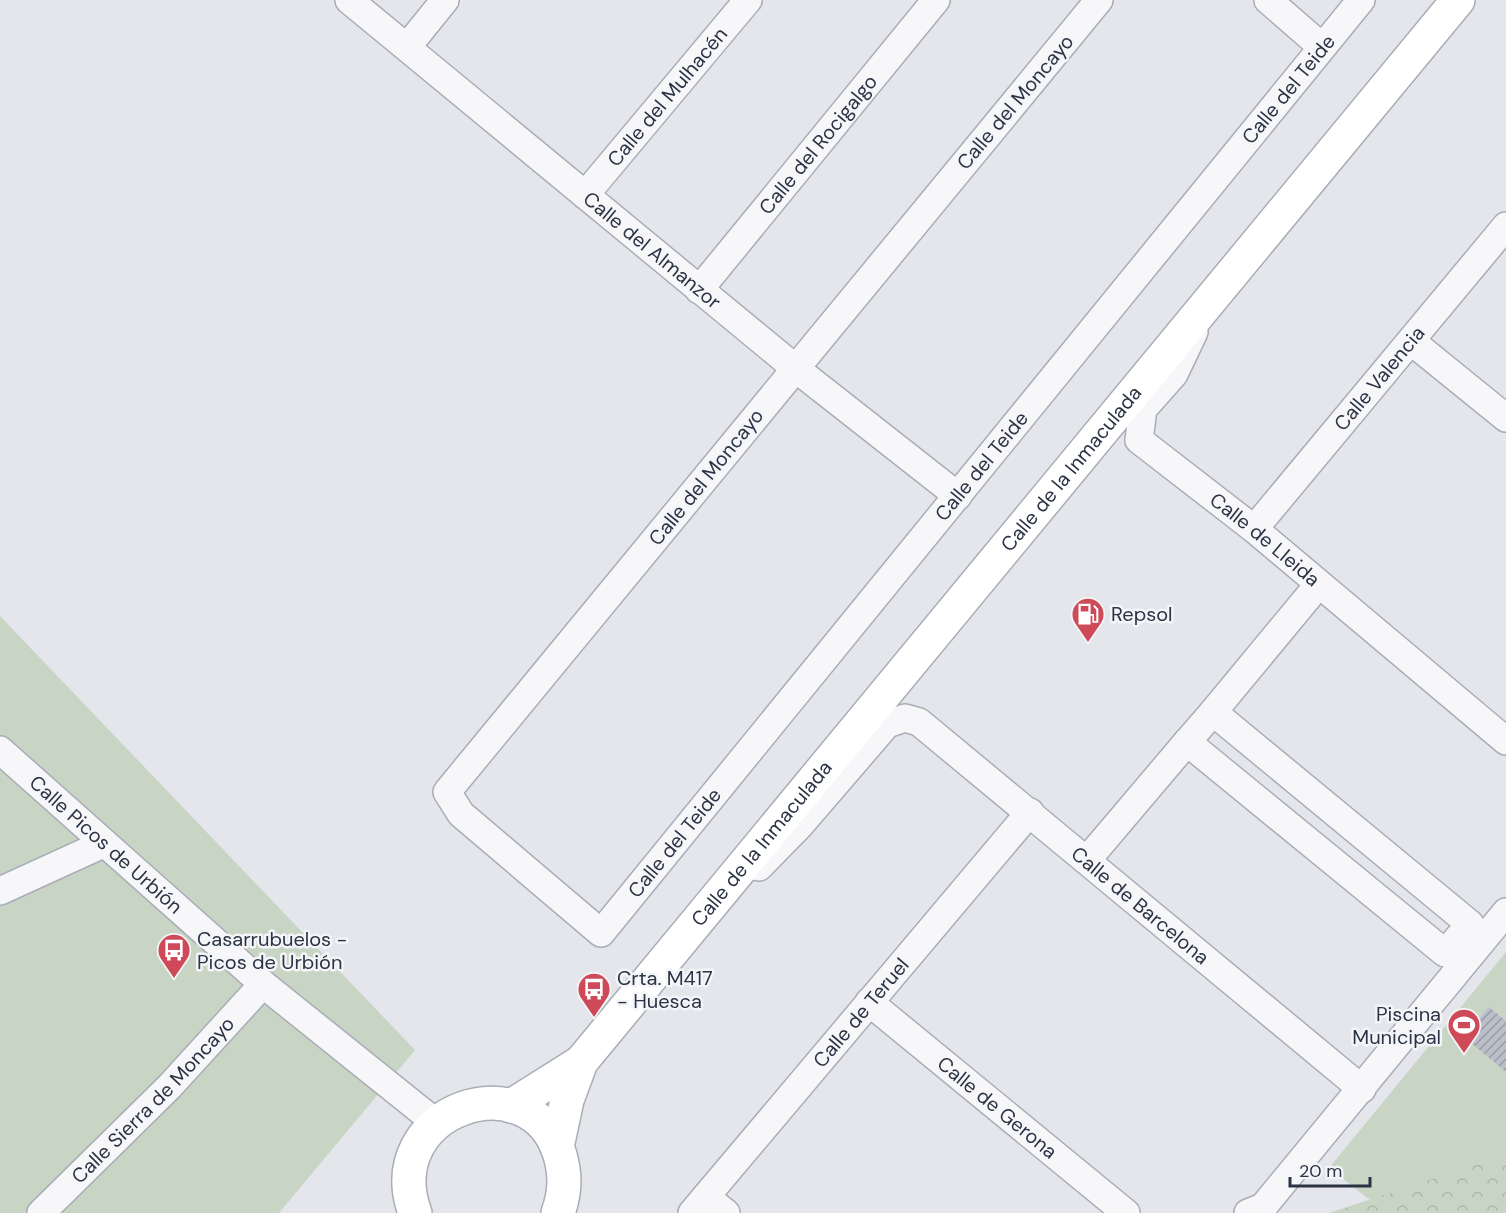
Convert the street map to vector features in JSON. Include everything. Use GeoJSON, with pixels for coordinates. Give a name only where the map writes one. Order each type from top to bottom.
{"type":"FeatureCollection","features":[{"type":"Feature","properties":{"kind":"street","name":"Calle del Almanzor"},"geometry":{"type":"LineString","coordinates":[[349,0],[699,290],[958,496]]}},
{"type":"Feature","properties":{"kind":"street"},"geometry":{"type":"LineString","coordinates":[[406,47],[445,0]]}},
{"type":"Feature","properties":{"kind":"street","name":"Calle del Mulhacén"},"geometry":{"type":"LineString","coordinates":[[585,195],[748,0]]}},
{"type":"Feature","properties":{"kind":"street","name":"Calle del Rocigalgo"},"geometry":{"type":"LineString","coordinates":[[699,290],[936,0]]}},
{"type":"Feature","properties":{"kind":"street","name":"Calle del Moncayo"},"geometry":{"type":"LineString","coordinates":[[601,933],[460,814],[447,792],[1099,0]]}},
{"type":"Feature","properties":{"kind":"street"},"geometry":{"type":"LineString","coordinates":[[1268,0],[1322,47]]}},
{"type":"Feature","properties":{"kind":"street","name":"Calle del Teide"},"geometry":{"type":"LineString","coordinates":[[601,933],[1361,0]]}},
{"type":"Feature","properties":{"kind":"street","name":"Calle de la Inmaculada"},"geometry":{"type":"LineString","coordinates":[[511,1106],[581,1062],[682,936],[1458,0]]}},
{"type":"Feature","properties":{"kind":"street","name":"Calle Valencia"},"geometry":{"type":"LineString","coordinates":[[1254,529],[1506,226]]}},
{"type":"Feature","properties":{"kind":"street","name":"Calle de Lleida"},"geometry":{"type":"LineString","coordinates":[[1207,304],[1174,374],[1143,409],[1140,440],[1254,529],[1506,741]]}},
{"type":"Feature","properties":{"kind":"street"},"geometry":{"type":"LineString","coordinates":[[1411,340],[1506,418]]}},
{"type":"Feature","properties":{"kind":"street"},"geometry":{"type":"LineString","coordinates":[[1087,860],[1320,584]]}},
{"type":"Feature","properties":{"kind":"street"},"geometry":{"type":"LineString","coordinates":[[1187,742],[1446,954],[1470,924],[1213,712]]}},
{"type":"Feature","properties":{"kind":"street","name":"Calle de la Inmaculada"},"geometry":{"type":"LineString","coordinates":[[682,936],[765,862],[887,724],[905,718],[919,723]]}},
{"type":"Feature","properties":{"kind":"street","name":"Calle de Barcelona"},"geometry":{"type":"LineString","coordinates":[[919,723],[1030,812],[1362,1089]]}},
{"type":"Feature","properties":{"kind":"street","name":"Calle Picos de Urbión"},"geometry":{"type":"LineString","coordinates":[[0,750],[102,844],[263,984],[435,1122]]}},
{"type":"Feature","properties":{"kind":"street","name":"Calle de Teruel"},"geometry":{"type":"LineString","coordinates":[[708,1208],[869,1002],[1030,812]]}},
{"type":"Feature","properties":{"kind":"street"},"geometry":{"type":"LineString","coordinates":[[0,891],[102,844]]}},
{"type":"Feature","properties":{"kind":"street"},"geometry":{"type":"LineString","coordinates":[[1260,1211],[1506,912]]}},
{"type":"Feature","properties":{"kind":"street","name":"Calle Sierra de Moncayo"},"geometry":{"type":"LineString","coordinates":[[41,1213],[170,1086],[263,984]]}},
{"type":"Feature","properties":{"kind":"street","name":"Calle de Gerona"},"geometry":{"type":"LineString","coordinates":[[869,1002],[1126,1213]]}},
{"type":"Feature","properties":{"kind":"street","name":"Calle de la Inmaculada"},"geometry":{"type":"LineString","coordinates":[[557,1146],[565,1108],[581,1062]]}},
{"type":"Feature","properties":{"kind":"street"},"geometry":{"type":"LineString","coordinates":[[411,1207],[409,1169],[418,1143],[435,1122],[458,1108],[484,1102],[511,1106],[530,1115],[546,1129],[557,1146],[565,1171],[564,1197],[558,1213]]}},
{"type":"Feature","properties":{"kind":"green space"},"geometry":{"type":"Polygon","coordinates":[[[0,616],[415,1050],[279,1213],[0,1213],[0,616]]]}},
{"type":"Feature","properties":{"kind":"green space","name":"Piscina Municipal"},"geometry":{"type":"Polygon","coordinates":[[[1506,952],[1506,1155],[1370,1200],[1329,1168],[1506,952]]]}},
{"type":"Feature","properties":{"kind":"green space"},"geometry":{"type":"Polygon","coordinates":[[[1506,1155],[1506,1213],[1329,1213],[1506,1155]]]}},
{"type":"Feature","properties":{"kind":"building"},"geometry":{"type":"Polygon","coordinates":[[[1489,1007],[1506,1021],[1506,1072],[1464,1037],[1489,1007]]]}},
{"type":"Feature","properties":{"kind":"place","name":"Repsol"},"geometry":{"type":"Point","coordinates":[1088,643]}},
{"type":"Feature","properties":{"kind":"place","name":"Casarrubuelos - Picos de Urbión"},"geometry":{"type":"Point","coordinates":[174,979]}},
{"type":"Feature","properties":{"kind":"place","name":"Crta. M417 - Huesca"},"geometry":{"type":"Point","coordinates":[594,1018]}},
{"type":"Feature","properties":{"kind":"place","name":"Piscina Municipal"},"geometry":{"type":"Point","coordinates":[1464,1054]}}]}
